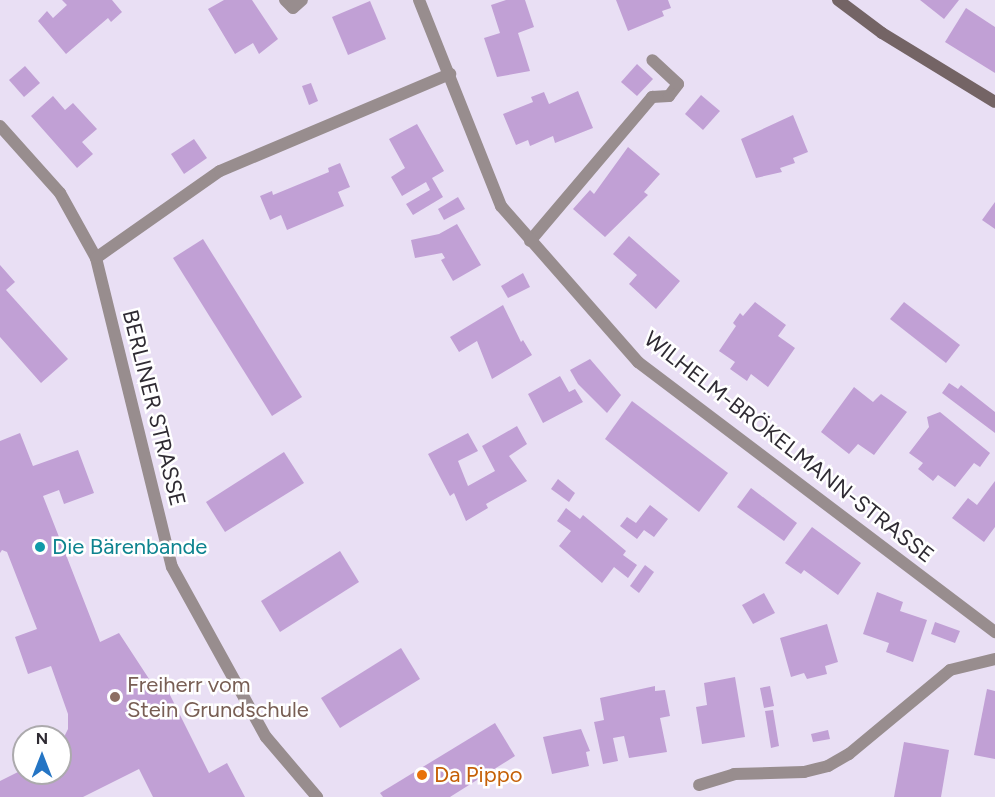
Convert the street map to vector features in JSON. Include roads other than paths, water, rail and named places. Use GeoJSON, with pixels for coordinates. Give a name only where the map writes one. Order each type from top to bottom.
{"type":"FeatureCollection","features":[{"type":"Feature","properties":{"kind":"main road"},"geometry":{"type":"LineString","coordinates":[[838,0],[882,33],[995,102]]}},
{"type":"Feature","properties":{"kind":"street"},"geometry":{"type":"LineString","coordinates":[[285,0],[293,8],[302,0]]}},
{"type":"Feature","properties":{"kind":"street","name":"WILHELM-BRÖKELMANN-STRASSE"},"geometry":{"type":"LineString","coordinates":[[419,0],[501,206],[638,362],[995,632]]}},
{"type":"Feature","properties":{"kind":"street"},"geometry":{"type":"LineString","coordinates":[[530,241],[652,97],[669,96],[678,84],[652,60]]}},
{"type":"Feature","properties":{"kind":"street"},"geometry":{"type":"LineString","coordinates":[[96,258],[220,171],[450,74]]}},
{"type":"Feature","properties":{"kind":"street","name":"BERLINER STRASSE"},"geometry":{"type":"LineString","coordinates":[[0,126],[60,193],[96,258],[172,567],[266,737],[317,797]]}},
{"type":"Feature","properties":{"kind":"street"},"geometry":{"type":"LineString","coordinates":[[699,785],[734,774],[804,772],[828,765],[849,754],[951,670],[995,659]]}},
{"type":"Feature","properties":{"kind":"place","name":"Die Bärenbande"},"geometry":{"type":"Point","coordinates":[40,547]}},
{"type":"Feature","properties":{"kind":"place","name":"Freiherr vom Stein Grundschule"},"geometry":{"type":"Point","coordinates":[115,697]}},
{"type":"Feature","properties":{"kind":"place","name":"Da Pippo"},"geometry":{"type":"Point","coordinates":[422,775]}}]}
